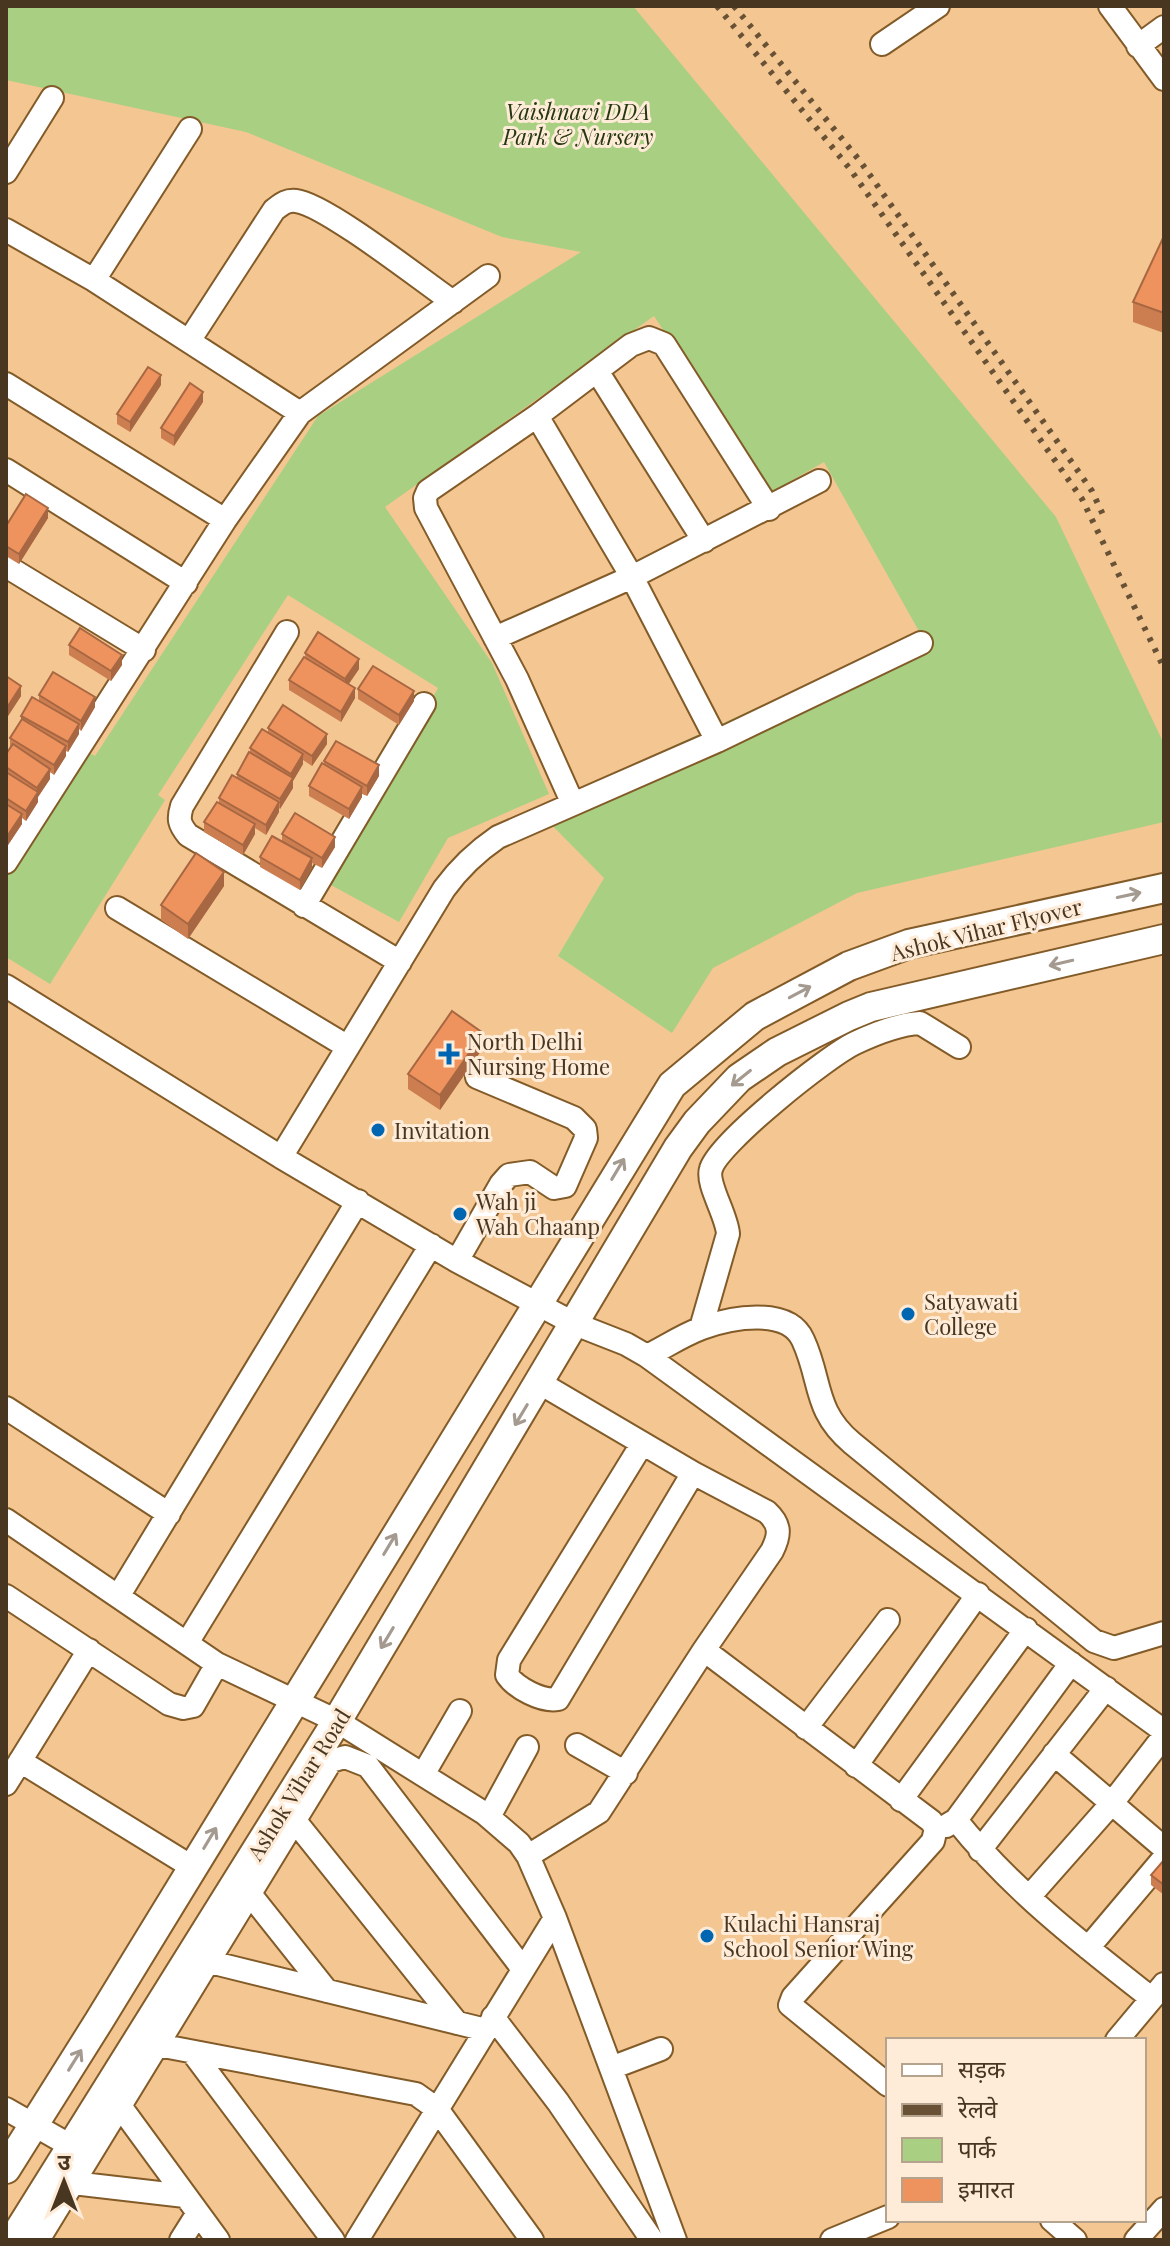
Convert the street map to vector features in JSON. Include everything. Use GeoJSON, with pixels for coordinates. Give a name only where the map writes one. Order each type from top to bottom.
{"type":"FeatureCollection","features":[{"type":"Feature","properties":{"kind":"main road","name":"Ashok Vihar Flyover"},"geometry":{"type":"LineString","coordinates":[[536,1304],[672,1085],[755,1016],[849,966],[909,944],[1164,888]]}},
{"type":"Feature","properties":{"kind":"main road"},"geometry":{"type":"LineString","coordinates":[[575,1324],[678,1148],[697,1122],[739,1078],[777,1052],[871,1007],[1164,939]]}},
{"type":"Feature","properties":{"kind":"main road","name":"Ashok Vihar Road"},"geometry":{"type":"LineString","coordinates":[[6,2169],[536,1304]]}},
{"type":"Feature","properties":{"kind":"main road","name":"Ashok Vihar Road"},"geometry":{"type":"LineString","coordinates":[[13,2240],[337,1721],[575,1324]]}},
{"type":"Feature","properties":{"kind":"street"},"geometry":{"type":"LineString","coordinates":[[882,44],[938,6]]}},
{"type":"Feature","properties":{"kind":"street"},"geometry":{"type":"LineString","coordinates":[[1110,6],[1164,79]]}},
{"type":"Feature","properties":{"kind":"street"},"geometry":{"type":"LineString","coordinates":[[1138,46],[1164,27]]}},
{"type":"Feature","properties":{"kind":"street"},"geometry":{"type":"LineString","coordinates":[[6,172],[52,98]]}},
{"type":"Feature","properties":{"kind":"street"},"geometry":{"type":"LineString","coordinates":[[94,280],[190,129]]}},
{"type":"Feature","properties":{"kind":"street"},"geometry":{"type":"LineString","coordinates":[[189,341],[274,210],[285,201],[299,201],[327,213],[453,302]]}},
{"type":"Feature","properties":{"kind":"street"},"geometry":{"type":"LineString","coordinates":[[6,230],[94,280],[300,413]]}},
{"type":"Feature","properties":{"kind":"street"},"geometry":{"type":"LineString","coordinates":[[6,862],[225,520],[300,413],[488,276]]}},
{"type":"Feature","properties":{"kind":"street"},"geometry":{"type":"LineString","coordinates":[[573,804],[495,638],[426,508],[425,498],[435,484],[537,416],[640,340],[649,338],[664,344],[769,509]]}},
{"type":"Feature","properties":{"kind":"street"},"geometry":{"type":"LineString","coordinates":[[597,371],[704,541]]}},
{"type":"Feature","properties":{"kind":"street"},"geometry":{"type":"LineString","coordinates":[[6,384],[225,520]]}},
{"type":"Feature","properties":{"kind":"street"},"geometry":{"type":"LineString","coordinates":[[537,416],[632,577],[717,741]]}},
{"type":"Feature","properties":{"kind":"street"},"geometry":{"type":"LineString","coordinates":[[6,470],[186,583]]}},
{"type":"Feature","properties":{"kind":"street"},"geometry":{"type":"LineString","coordinates":[[495,638],[632,577],[819,481]]}},
{"type":"Feature","properties":{"kind":"street"},"geometry":{"type":"LineString","coordinates":[[8,572],[144,650]]}},
{"type":"Feature","properties":{"kind":"street"},"geometry":{"type":"LineString","coordinates":[[287,632],[182,806],[178,817],[180,826],[188,835],[400,962]]}},
{"type":"Feature","properties":{"kind":"street"},"geometry":{"type":"LineString","coordinates":[[281,1157],[459,867],[498,837],[717,741],[921,643]]}},
{"type":"Feature","properties":{"kind":"street"},"geometry":{"type":"LineString","coordinates":[[304,906],[424,704]]}},
{"type":"Feature","properties":{"kind":"street"},"geometry":{"type":"LineString","coordinates":[[117,908],[348,1047]]}},
{"type":"Feature","properties":{"kind":"street"},"geometry":{"type":"LineString","coordinates":[[6,986],[281,1157],[457,1261],[575,1324],[626,1344],[647,1356],[1026,1629],[1164,1734],[1112,1803],[1029,1897]]}},
{"type":"Feature","properties":{"kind":"street"},"geometry":{"type":"LineString","coordinates":[[701,1328],[728,1234],[710,1172],[727,1147],[769,1106],[856,1042],[920,1023],[959,1047]]}},
{"type":"Feature","properties":{"kind":"street"},"geometry":{"type":"LineString","coordinates":[[457,1261],[509,1175],[530,1172],[554,1188],[565,1186],[586,1138],[585,1129],[574,1118],[477,1077]]}},
{"type":"Feature","properties":{"kind":"street"},"geometry":{"type":"LineString","coordinates":[[119,1595],[358,1201]]}},
{"type":"Feature","properties":{"kind":"street"},"geometry":{"type":"LineString","coordinates":[[187,1643],[431,1245]]}},
{"type":"Feature","properties":{"kind":"street"},"geometry":{"type":"LineString","coordinates":[[647,1356],[701,1328],[752,1317],[782,1320],[792,1325],[804,1341],[815,1383],[829,1418],[852,1443],[1094,1641],[1114,1648],[1164,1633]]}},
{"type":"Feature","properties":{"kind":"street"},"geometry":{"type":"LineString","coordinates":[[528,1856],[599,1812],[772,1551],[779,1528],[767,1512],[693,1473],[540,1383]]}},
{"type":"Feature","properties":{"kind":"street"},"geometry":{"type":"LineString","coordinates":[[6,1408],[169,1514]]}},
{"type":"Feature","properties":{"kind":"street"},"geometry":{"type":"LineString","coordinates":[[642,1444],[509,1660],[507,1675],[512,1681],[542,1698],[558,1699],[693,1473]]}},
{"type":"Feature","properties":{"kind":"street"},"geometry":{"type":"LineString","coordinates":[[6,1520],[217,1664],[337,1721],[424,1773],[489,1817],[519,1843],[528,1856],[555,1918],[675,2240]]}},
{"type":"Feature","properties":{"kind":"street"},"geometry":{"type":"LineString","coordinates":[[856,1766],[978,1594]]}},
{"type":"Feature","properties":{"kind":"street"},"geometry":{"type":"LineString","coordinates":[[6,1596],[169,1704],[183,1708],[193,1706],[217,1664]]}},
{"type":"Feature","properties":{"kind":"street"},"geometry":{"type":"LineString","coordinates":[[806,1728],[888,1620]]}},
{"type":"Feature","properties":{"kind":"street"},"geometry":{"type":"LineString","coordinates":[[901,1800],[1026,1629]]}},
{"type":"Feature","properties":{"kind":"street"},"geometry":{"type":"LineString","coordinates":[[6,1784],[89,1650]]}},
{"type":"Feature","properties":{"kind":"street"},"geometry":{"type":"LineString","coordinates":[[704,1650],[901,1800],[931,1821],[946,1824],[980,1850],[1088,1948],[1160,1990],[1119,2038]]}},
{"type":"Feature","properties":{"kind":"street"},"geometry":{"type":"LineString","coordinates":[[886,2083],[792,2008],[791,2000],[933,1841],[1071,1663]]}},
{"type":"Feature","properties":{"kind":"street"},"geometry":{"type":"LineString","coordinates":[[980,1850],[1106,1688]]}},
{"type":"Feature","properties":{"kind":"street"},"geometry":{"type":"LineString","coordinates":[[424,1773],[460,1711]]}},
{"type":"Feature","properties":{"kind":"street"},"geometry":{"type":"LineString","coordinates":[[577,1745],[626,1773]]}},
{"type":"Feature","properties":{"kind":"street"},"geometry":{"type":"LineString","coordinates":[[489,1817],[527,1747]]}},
{"type":"Feature","properties":{"kind":"street"},"geometry":{"type":"LineString","coordinates":[[1054,1754],[1164,1848]]}},
{"type":"Feature","properties":{"kind":"street"},"geometry":{"type":"LineString","coordinates":[[38,2240],[331,1761],[345,1757],[361,1762],[380,1780],[523,1969]]}},
{"type":"Feature","properties":{"kind":"street"},"geometry":{"type":"LineString","coordinates":[[20,1761],[192,1867]]}},
{"type":"Feature","properties":{"kind":"street"},"geometry":{"type":"LineString","coordinates":[[295,1821],[457,2023]]}},
{"type":"Feature","properties":{"kind":"street"},"geometry":{"type":"LineString","coordinates":[[1088,1948],[1164,1858]]}},
{"type":"Feature","properties":{"kind":"street"},"geometry":{"type":"LineString","coordinates":[[250,1894],[327,1991]]}},
{"type":"Feature","properties":{"kind":"street"},"geometry":{"type":"LineString","coordinates":[[357,2240],[555,1918]]}},
{"type":"Feature","properties":{"kind":"street"},"geometry":{"type":"LineString","coordinates":[[210,1962],[457,2023],[489,2024],[558,2102],[652,2240]]}},
{"type":"Feature","properties":{"kind":"street"},"geometry":{"type":"LineString","coordinates":[[158,2045],[405,2090],[437,2109],[532,2240]]}},
{"type":"Feature","properties":{"kind":"street"},"geometry":{"type":"LineString","coordinates":[[611,2068],[661,2049]]}},
{"type":"Feature","properties":{"kind":"street"},"geometry":{"type":"LineString","coordinates":[[193,2053],[333,2240]]}},
{"type":"Feature","properties":{"kind":"street"},"geometry":{"type":"LineString","coordinates":[[120,2106],[218,2240]]}},
{"type":"Feature","properties":{"kind":"street"},"geometry":{"type":"LineString","coordinates":[[6,2109],[71,2146]]}},
{"type":"Feature","properties":{"kind":"street"},"geometry":{"type":"LineString","coordinates":[[73,2183],[191,2205]]}},
{"type":"Feature","properties":{"kind":"street"},"geometry":{"type":"LineString","coordinates":[[181,2240],[191,2205]]}},
{"type":"Feature","properties":{"kind":"street"},"geometry":{"type":"LineString","coordinates":[[1136,2240],[1156,2207]]}},
{"type":"Feature","properties":{"kind":"street"},"geometry":{"type":"LineString","coordinates":[[832,2240],[886,2218]]}},
{"type":"Feature","properties":{"kind":"street"},"geometry":{"type":"LineString","coordinates":[[1054,2222],[1075,2240]]}},
{"type":"Feature","properties":{"kind":"green space","name":"Vaishnavi DDA Park & Nursery"},"geometry":{"type":"Polygon","coordinates":[[[6,6],[633,6],[1056,517],[1164,744],[1164,822],[857,893],[713,968],[672,1033],[558,956],[604,878],[536,809],[920,633],[824,462],[770,493],[654,316],[385,507],[492,663],[549,794],[448,838],[399,922],[329,884],[438,688],[288,595],[158,795],[165,800],[50,984],[6,957],[6,878],[85,751],[95,756],[318,416],[581,252],[502,237],[246,132],[6,80],[6,6]]]}},
{"type":"Feature","properties":{"kind":"building"},"geometry":{"type":"Polygon","coordinates":[[[1164,236],[1164,313],[1133,302],[1164,236]]]}},
{"type":"Feature","properties":{"kind":"building"},"geometry":{"type":"Polygon","coordinates":[[[148,367],[161,375],[130,422],[117,414],[148,367]]]}},
{"type":"Feature","properties":{"kind":"building"},"geometry":{"type":"Polygon","coordinates":[[[190,383],[203,392],[174,436],[161,428],[190,383]]]}},
{"type":"Feature","properties":{"kind":"building"},"geometry":{"type":"Polygon","coordinates":[[[26,494],[48,508],[19,554],[6,546],[6,526],[26,494]]]}},
{"type":"Feature","properties":{"kind":"building"},"geometry":{"type":"Polygon","coordinates":[[[80,628],[122,655],[111,671],[69,645],[80,628]]]}},
{"type":"Feature","properties":{"kind":"building"},"geometry":{"type":"Polygon","coordinates":[[[318,632],[359,659],[345,679],[305,653],[318,632]]]}},
{"type":"Feature","properties":{"kind":"building"},"geometry":{"type":"Polygon","coordinates":[[[304,657],[355,688],[341,712],[289,680],[304,657]]]}},
{"type":"Feature","properties":{"kind":"building"},"geometry":{"type":"Polygon","coordinates":[[[373,666],[414,691],[399,715],[358,689],[373,666]]]}},
{"type":"Feature","properties":{"kind":"building"},"geometry":{"type":"Polygon","coordinates":[[[53,672],[95,697],[81,721],[39,695],[53,672]]]}},
{"type":"Feature","properties":{"kind":"building"},"geometry":{"type":"Polygon","coordinates":[[[6,676],[21,686],[8,706],[6,705],[6,676]]]}},
{"type":"Feature","properties":{"kind":"building"},"geometry":{"type":"Polygon","coordinates":[[[32,697],[79,724],[68,742],[21,716],[32,697]]]}},
{"type":"Feature","properties":{"kind":"building"},"geometry":{"type":"Polygon","coordinates":[[[283,705],[327,734],[312,756],[268,728],[283,705]]]}},
{"type":"Feature","properties":{"kind":"building"},"geometry":{"type":"Polygon","coordinates":[[[22,719],[66,746],[54,765],[10,738],[22,719]]]}},
{"type":"Feature","properties":{"kind":"building"},"geometry":{"type":"Polygon","coordinates":[[[262,729],[303,754],[291,774],[250,748],[262,729]]]}},
{"type":"Feature","properties":{"kind":"building"},"geometry":{"type":"Polygon","coordinates":[[[336,741],[379,765],[367,786],[324,761],[336,741]]]}},
{"type":"Feature","properties":{"kind":"building"},"geometry":{"type":"Polygon","coordinates":[[[13,744],[50,769],[37,788],[6,767],[6,754],[13,744]]]}},
{"type":"Feature","properties":{"kind":"building"},"geometry":{"type":"Polygon","coordinates":[[[249,752],[293,778],[280,799],[237,774],[249,752]]]}},
{"type":"Feature","properties":{"kind":"building"},"geometry":{"type":"Polygon","coordinates":[[[322,763],[362,787],[349,809],[309,786],[322,763]]]}},
{"type":"Feature","properties":{"kind":"building"},"geometry":{"type":"Polygon","coordinates":[[[6,772],[38,792],[26,811],[6,798],[6,772]]]}},
{"type":"Feature","properties":{"kind":"building"},"geometry":{"type":"Polygon","coordinates":[[[232,775],[279,802],[266,825],[219,798],[232,775]]]}},
{"type":"Feature","properties":{"kind":"building"},"geometry":{"type":"Polygon","coordinates":[[[217,802],[255,824],[243,845],[204,822],[217,802]]]}},
{"type":"Feature","properties":{"kind":"building"},"geometry":{"type":"Polygon","coordinates":[[[6,804],[22,814],[6,838],[6,804]]]}},
{"type":"Feature","properties":{"kind":"building"},"geometry":{"type":"Polygon","coordinates":[[[295,813],[335,837],[322,858],[282,834],[295,813]]]}},
{"type":"Feature","properties":{"kind":"building"},"geometry":{"type":"Polygon","coordinates":[[[272,836],[312,858],[300,880],[260,857],[272,836]]]}},
{"type":"Feature","properties":{"kind":"building"},"geometry":{"type":"Polygon","coordinates":[[[196,853],[224,872],[188,924],[161,905],[196,853]]]}},
{"type":"Feature","properties":{"kind":"building"},"geometry":{"type":"Polygon","coordinates":[[[452,1011],[483,1033],[440,1095],[408,1074],[452,1011]]]}},
{"type":"Feature","properties":{"kind":"building"},"geometry":{"type":"Polygon","coordinates":[[[1164,1860],[1164,1885],[1151,1875],[1164,1860]]]}},
{"type":"Feature","properties":{"kind":"railway"},"geometry":{"type":"LineString","coordinates":[[717,6],[850,169],[1082,499],[1164,668]]}},
{"type":"Feature","properties":{"kind":"railway"},"geometry":{"type":"LineString","coordinates":[[734,6],[860,161],[1092,491],[1104,517]]}},
{"type":"Feature","properties":{"kind":"place","name":"North Delhi Nursing Home"},"geometry":{"type":"Point","coordinates":[449,1054]}},
{"type":"Feature","properties":{"kind":"place","name":"Invitation"},"geometry":{"type":"Point","coordinates":[378,1130]}},
{"type":"Feature","properties":{"kind":"place","name":"Wah ji Wah Chaanp"},"geometry":{"type":"Point","coordinates":[460,1214]}},
{"type":"Feature","properties":{"kind":"place","name":"Satyawati College"},"geometry":{"type":"Point","coordinates":[908,1314]}},
{"type":"Feature","properties":{"kind":"place","name":"Kulachi Hansraj School Senior Wing"},"geometry":{"type":"Point","coordinates":[707,1936]}}]}
